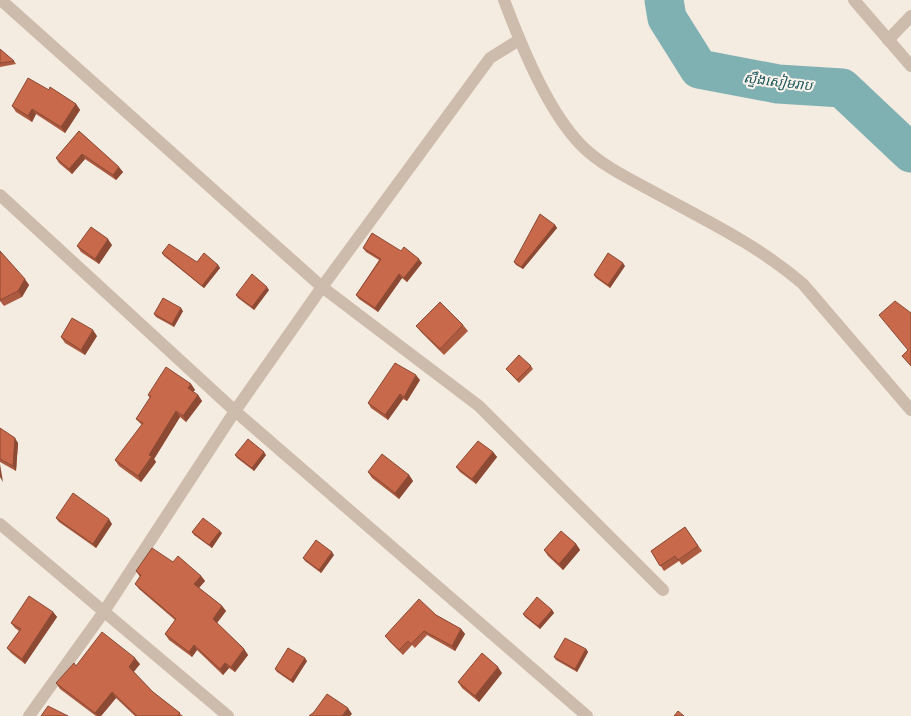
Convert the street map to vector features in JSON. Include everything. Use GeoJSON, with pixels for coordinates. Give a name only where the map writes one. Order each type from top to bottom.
{"type":"FeatureCollection","features":[{"type":"Feature","properties":{"kind":"street"},"geometry":{"type":"LineString","coordinates":[[1,0],[322,287],[479,406],[663,590]]}},
{"type":"Feature","properties":{"kind":"street"},"geometry":{"type":"LineString","coordinates":[[504,0],[519,40],[553,106],[581,146],[618,172],[748,244],[783,266],[803,284],[911,410]]}},
{"type":"Feature","properties":{"kind":"street"},"geometry":{"type":"LineString","coordinates":[[854,0],[911,66]]}},
{"type":"Feature","properties":{"kind":"street"},"geometry":{"type":"LineString","coordinates":[[888,40],[911,16]]}},
{"type":"Feature","properties":{"kind":"street"},"geometry":{"type":"LineString","coordinates":[[29,716],[103,613],[235,411],[322,287],[490,58],[519,40]]}},
{"type":"Feature","properties":{"kind":"street"},"geometry":{"type":"LineString","coordinates":[[0,195],[235,411],[587,716]]}},
{"type":"Feature","properties":{"kind":"street"},"geometry":{"type":"LineString","coordinates":[[0,524],[103,613],[228,716]]}},
{"type":"Feature","properties":{"kind":"building"},"geometry":{"type":"Polygon","coordinates":[[[0,49],[14,61],[0,63],[0,49]]]}},
{"type":"Feature","properties":{"kind":"building"},"geometry":{"type":"Polygon","coordinates":[[[28,78],[49,90],[50,87],[76,104],[61,127],[32,109],[28,116],[12,106],[28,78]]]}},
{"type":"Feature","properties":{"kind":"building"},"geometry":{"type":"Polygon","coordinates":[[[79,131],[119,167],[113,175],[82,154],[69,169],[56,158],[79,131]]]}},
{"type":"Feature","properties":{"kind":"building"},"geometry":{"type":"Polygon","coordinates":[[[540,214],[555,225],[521,267],[514,262],[540,214]]]}},
{"type":"Feature","properties":{"kind":"building"},"geometry":{"type":"Polygon","coordinates":[[[91,227],[108,239],[95,259],[77,246],[91,227]]]}},
{"type":"Feature","properties":{"kind":"building"},"geometry":{"type":"Polygon","coordinates":[[[372,233],[401,251],[404,247],[419,259],[404,278],[399,274],[375,308],[356,295],[381,259],[363,248],[372,233]]]}},
{"type":"Feature","properties":{"kind":"building"},"geometry":{"type":"Polygon","coordinates":[[[169,244],[197,262],[204,253],[218,265],[202,286],[162,253],[169,244]]]}},
{"type":"Feature","properties":{"kind":"building"},"geometry":{"type":"Polygon","coordinates":[[[0,251],[25,279],[18,291],[0,300],[0,251]]]}},
{"type":"Feature","properties":{"kind":"building"},"geometry":{"type":"Polygon","coordinates":[[[608,253],[623,263],[608,285],[594,275],[608,253]]]}},
{"type":"Feature","properties":{"kind":"building"},"geometry":{"type":"Polygon","coordinates":[[[252,274],[267,287],[252,307],[236,295],[252,274]]]}},
{"type":"Feature","properties":{"kind":"building"},"geometry":{"type":"Polygon","coordinates":[[[163,298],[181,308],[172,324],[154,314],[163,298]]]}},
{"type":"Feature","properties":{"kind":"building"},"geometry":{"type":"Polygon","coordinates":[[[895,301],[911,313],[911,366],[902,356],[908,350],[879,315],[895,301]]]}},
{"type":"Feature","properties":{"kind":"building"},"geometry":{"type":"Polygon","coordinates":[[[440,302],[463,325],[440,349],[416,326],[440,302]]]}},
{"type":"Feature","properties":{"kind":"building"},"geometry":{"type":"Polygon","coordinates":[[[72,318],[93,330],[81,350],[61,337],[72,318]]]}},
{"type":"Feature","properties":{"kind":"building"},"geometry":{"type":"Polygon","coordinates":[[[519,355],[531,366],[517,380],[506,369],[519,355]]]}},
{"type":"Feature","properties":{"kind":"building"},"geometry":{"type":"Polygon","coordinates":[[[395,363],[416,375],[404,397],[400,394],[385,415],[368,403],[395,363]]]}},
{"type":"Feature","properties":{"kind":"building"},"geometry":{"type":"Polygon","coordinates":[[[166,367],[191,384],[188,388],[198,395],[183,416],[176,411],[149,455],[152,456],[138,476],[115,460],[143,423],[136,419],[151,396],[148,395],[166,367]]]}},
{"type":"Feature","properties":{"kind":"building"},"geometry":{"type":"Polygon","coordinates":[[[0,428],[15,438],[13,466],[0,459],[0,428]]]}},
{"type":"Feature","properties":{"kind":"building"},"geometry":{"type":"Polygon","coordinates":[[[248,439],[264,452],[252,468],[235,455],[248,439]]]}},
{"type":"Feature","properties":{"kind":"building"},"geometry":{"type":"Polygon","coordinates":[[[478,441],[493,452],[472,479],[456,467],[478,441]]]}},
{"type":"Feature","properties":{"kind":"building"},"geometry":{"type":"Polygon","coordinates":[[[382,454],[409,475],[395,493],[368,472],[382,454]]]}},
{"type":"Feature","properties":{"kind":"building"},"geometry":{"type":"Polygon","coordinates":[[[73,493],[109,519],[93,544],[56,518],[73,493]]]}},
{"type":"Feature","properties":{"kind":"building"},"geometry":{"type":"Polygon","coordinates":[[[203,518],[220,531],[209,545],[192,532],[203,518]]]}},
{"type":"Feature","properties":{"kind":"building"},"geometry":{"type":"Polygon","coordinates":[[[685,527],[698,546],[678,560],[675,556],[660,566],[651,551],[685,527]]]}},
{"type":"Feature","properties":{"kind":"building"},"geometry":{"type":"Polygon","coordinates":[[[561,531],[576,544],[559,564],[544,550],[561,531]]]}},
{"type":"Feature","properties":{"kind":"building"},"geometry":{"type":"Polygon","coordinates":[[[316,540],[332,552],[319,570],[303,558],[316,540]]]}},
{"type":"Feature","properties":{"kind":"building"},"geometry":{"type":"Polygon","coordinates":[[[152,548],[173,562],[178,556],[201,576],[194,584],[222,606],[213,619],[244,649],[231,667],[225,663],[220,669],[194,645],[189,652],[165,634],[176,619],[135,584],[141,575],[136,571],[152,548]]]}},
{"type":"Feature","properties":{"kind":"building"},"geometry":{"type":"Polygon","coordinates":[[[29,596],[53,612],[22,659],[7,648],[21,629],[11,623],[29,596]]]}},
{"type":"Feature","properties":{"kind":"building"},"geometry":{"type":"Polygon","coordinates":[[[537,597],[552,610],[538,626],[523,614],[537,597]]]}},
{"type":"Feature","properties":{"kind":"building"},"geometry":{"type":"Polygon","coordinates":[[[419,599],[436,615],[461,629],[452,646],[424,631],[411,644],[408,641],[399,650],[385,636],[419,599]]]}},
{"type":"Feature","properties":{"kind":"building"},"geometry":{"type":"Polygon","coordinates":[[[102,632],[135,658],[129,667],[153,692],[180,713],[177,716],[137,716],[112,692],[95,713],[56,683],[74,663],[76,666],[102,632]]]}},
{"type":"Feature","properties":{"kind":"building"},"geometry":{"type":"Polygon","coordinates":[[[565,638],[586,649],[575,669],[554,657],[565,638]]]}},
{"type":"Feature","properties":{"kind":"building"},"geometry":{"type":"Polygon","coordinates":[[[288,648],[305,658],[291,680],[275,669],[288,648]]]}},
{"type":"Feature","properties":{"kind":"building"},"geometry":{"type":"Polygon","coordinates":[[[482,653],[498,667],[475,696],[458,682],[482,653]]]}},
{"type":"Feature","properties":{"kind":"building"},"geometry":{"type":"Polygon","coordinates":[[[327,694],[348,708],[342,716],[309,716],[314,712],[327,694]]]}},
{"type":"Feature","properties":{"kind":"building"},"geometry":{"type":"Polygon","coordinates":[[[48,706],[68,716],[41,716],[48,706]]]}},
{"type":"Feature","properties":{"kind":"building"},"geometry":{"type":"Polygon","coordinates":[[[678,711],[684,716],[674,716],[678,711]]]}},
{"type":"Feature","properties":{"kind":"waterway","name":"ស្ទឹងសៀមរាប"},"geometry":{"type":"LineString","coordinates":[[664,0],[667,18],[699,69],[778,84],[842,88],[911,153]]}}]}
